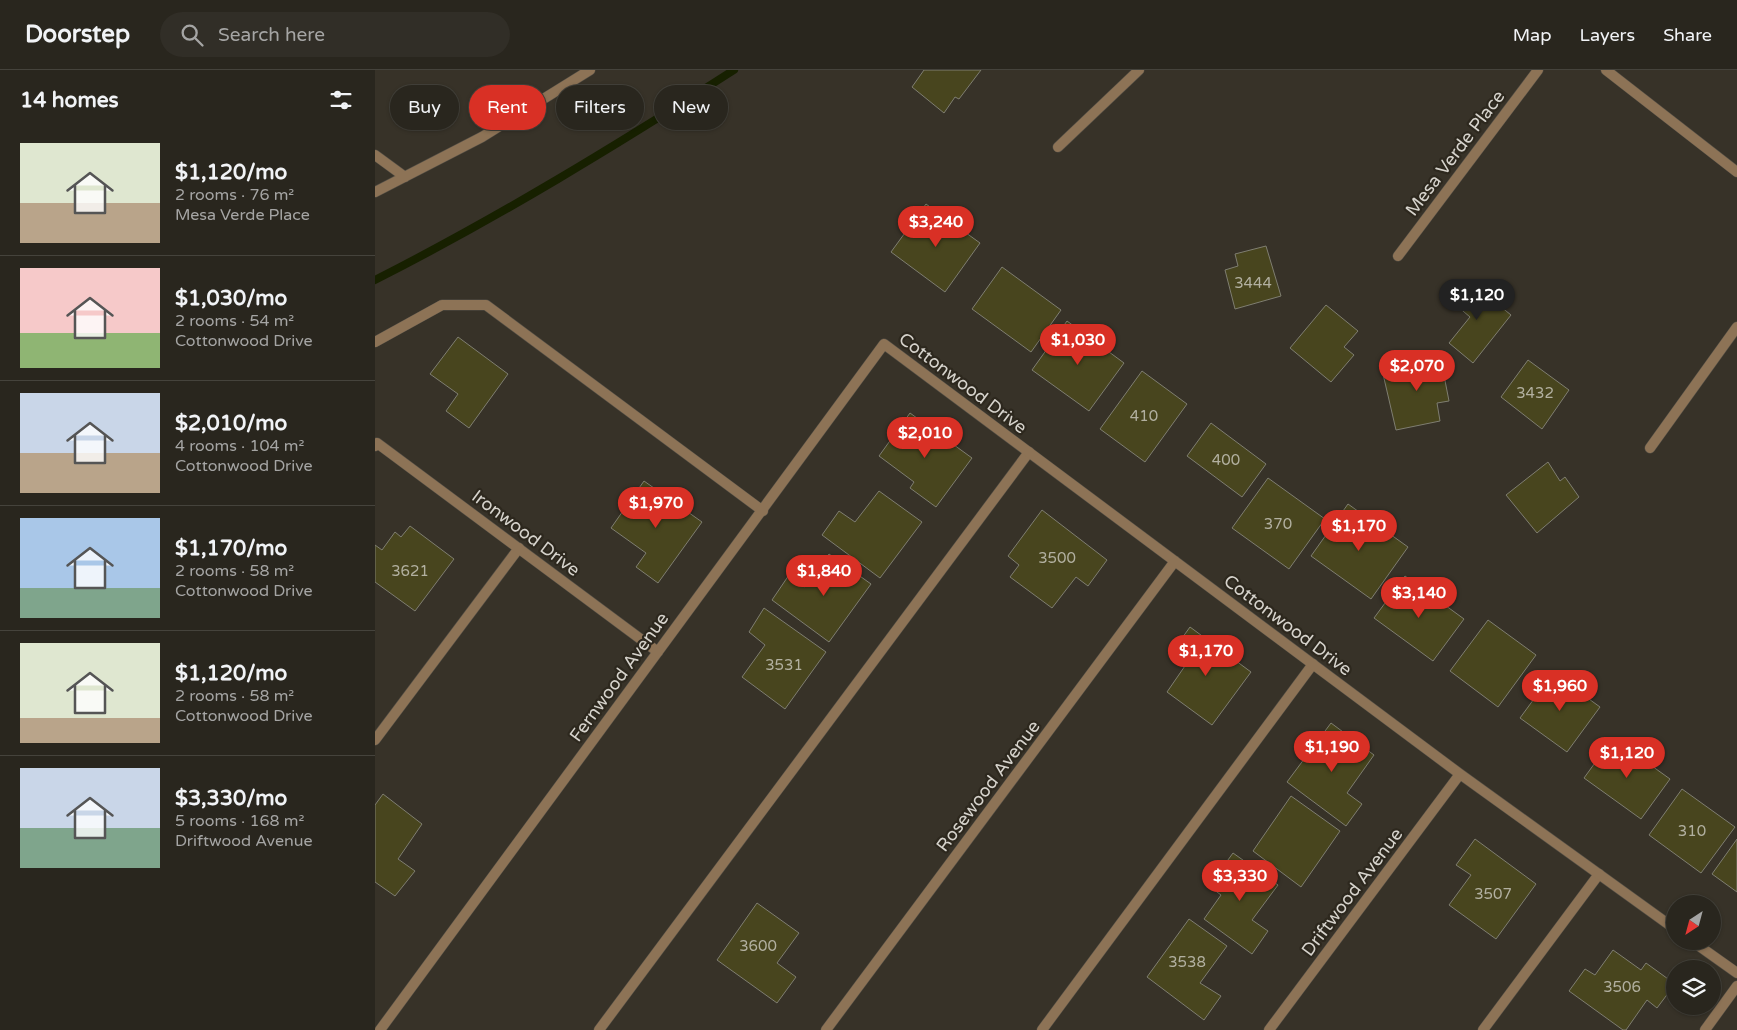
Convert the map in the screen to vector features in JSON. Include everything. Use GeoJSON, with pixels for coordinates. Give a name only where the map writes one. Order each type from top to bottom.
{"type":"FeatureCollection","features":[{"type":"Feature","properties":{"kind":"street"},"geometry":{"type":"LineString","coordinates":[[375,192],[482,137],[590,70]]}},
{"type":"Feature","properties":{"kind":"street"},"geometry":{"type":"LineString","coordinates":[[1058,147],[1139,70]]}},
{"type":"Feature","properties":{"kind":"street","name":"Mesa Verde Place"},"geometry":{"type":"LineString","coordinates":[[1398,256],[1538,70]]}},
{"type":"Feature","properties":{"kind":"street"},"geometry":{"type":"LineString","coordinates":[[1606,70],[1737,172]]}},
{"type":"Feature","properties":{"kind":"street"},"geometry":{"type":"LineString","coordinates":[[375,155],[405,177]]}},
{"type":"Feature","properties":{"kind":"street"},"geometry":{"type":"LineString","coordinates":[[375,342],[442,305],[487,305],[763,511]]}},
{"type":"Feature","properties":{"kind":"street"},"geometry":{"type":"LineString","coordinates":[[1650,448],[1737,327]]}},
{"type":"Feature","properties":{"kind":"street","name":"Fernwood Avenue"},"geometry":{"type":"LineString","coordinates":[[380,1030],[884,344]]}},
{"type":"Feature","properties":{"kind":"street","name":"Cottonwood Drive"},"geometry":{"type":"LineString","coordinates":[[884,344],[1460,774],[1666,922]]}},
{"type":"Feature","properties":{"kind":"street","name":"Ironwood Drive"},"geometry":{"type":"LineString","coordinates":[[375,446],[377,443],[658,652]]}},
{"type":"Feature","properties":{"kind":"street"},"geometry":{"type":"LineString","coordinates":[[599,1030],[1029,452]]}},
{"type":"Feature","properties":{"kind":"street"},"geometry":{"type":"LineString","coordinates":[[375,740],[519,548]]}},
{"type":"Feature","properties":{"kind":"street","name":"Rosewood Avenue"},"geometry":{"type":"LineString","coordinates":[[826,1030],[1175,561]]}},
{"type":"Feature","properties":{"kind":"street"},"geometry":{"type":"LineString","coordinates":[[1042,1030],[1313,664]]}},
{"type":"Feature","properties":{"kind":"street","name":"Driftwood Avenue"},"geometry":{"type":"LineString","coordinates":[[1269,1030],[1460,774]]}},
{"type":"Feature","properties":{"kind":"street"},"geometry":{"type":"LineString","coordinates":[[1483,1030],[1599,874]]}},
{"type":"Feature","properties":{"kind":"street"},"geometry":{"type":"LineString","coordinates":[[1705,950],[1737,973]]}},
{"type":"Feature","properties":{"kind":"street"},"geometry":{"type":"LineString","coordinates":[[1705,1030],[1737,986]]}},
{"type":"Feature","properties":{"kind":"building"},"geometry":{"type":"Polygon","coordinates":[[[924,70],[981,70],[959,99],[955,97],[944,113],[912,87],[924,70]]]}},
{"type":"Feature","properties":{"kind":"building"},"geometry":{"type":"Polygon","coordinates":[[[926,204],[980,243],[945,292],[891,252],[926,204]]]}},
{"type":"Feature","properties":{"kind":"building"},"geometry":{"type":"Polygon","coordinates":[[[1266,246],[1281,296],[1235,309],[1225,270],[1238,266],[1235,254],[1266,246]]]}},
{"type":"Feature","properties":{"kind":"building"},"geometry":{"type":"Polygon","coordinates":[[[1002,267],[1061,310],[1031,352],[972,309],[1002,267]]]}},
{"type":"Feature","properties":{"kind":"building"},"geometry":{"type":"Polygon","coordinates":[[[1468,280],[1511,315],[1473,363],[1449,343],[1470,317],[1450,300],[1468,280]]]}},
{"type":"Feature","properties":{"kind":"building"},"geometry":{"type":"Polygon","coordinates":[[[1326,305],[1358,331],[1344,347],[1354,355],[1331,382],[1290,348],[1326,305]]]}},
{"type":"Feature","properties":{"kind":"building"},"geometry":{"type":"Polygon","coordinates":[[[1067,321],[1124,363],[1089,411],[1032,370],[1067,321]]]}},
{"type":"Feature","properties":{"kind":"building"},"geometry":{"type":"Polygon","coordinates":[[[458,337],[508,374],[469,428],[446,411],[458,394],[430,374],[458,337]]]}},
{"type":"Feature","properties":{"kind":"building"},"geometry":{"type":"Polygon","coordinates":[[[1440,355],[1449,401],[1437,403],[1440,421],[1396,430],[1383,374],[1401,370],[1399,362],[1440,355]]]}},
{"type":"Feature","properties":{"kind":"building"},"geometry":{"type":"Polygon","coordinates":[[[1528,360],[1569,390],[1542,429],[1501,397],[1528,360]]]}},
{"type":"Feature","properties":{"kind":"building"},"geometry":{"type":"Polygon","coordinates":[[[1142,371],[1187,404],[1145,462],[1100,429],[1142,371]]]}},
{"type":"Feature","properties":{"kind":"building"},"geometry":{"type":"Polygon","coordinates":[[[910,413],[972,458],[936,507],[910,488],[914,482],[879,456],[910,413]]]}},
{"type":"Feature","properties":{"kind":"building"},"geometry":{"type":"Polygon","coordinates":[[[1211,423],[1266,464],[1242,497],[1187,456],[1211,423]]]}},
{"type":"Feature","properties":{"kind":"building"},"geometry":{"type":"Polygon","coordinates":[[[1548,462],[1560,481],[1565,477],[1579,497],[1537,533],[1506,495],[1548,462]]]}},
{"type":"Feature","properties":{"kind":"building"},"geometry":{"type":"Polygon","coordinates":[[[1268,478],[1325,519],[1289,569],[1232,528],[1268,478]]]}},
{"type":"Feature","properties":{"kind":"building"},"geometry":{"type":"Polygon","coordinates":[[[644,481],[702,522],[658,583],[636,567],[646,553],[611,528],[644,481]]]}},
{"type":"Feature","properties":{"kind":"building"},"geometry":{"type":"Polygon","coordinates":[[[879,491],[922,522],[880,578],[822,535],[839,511],[855,522],[879,491]]]}},
{"type":"Feature","properties":{"kind":"building"},"geometry":{"type":"Polygon","coordinates":[[[1348,504],[1408,547],[1371,599],[1311,556],[1348,504]]]}},
{"type":"Feature","properties":{"kind":"building"},"geometry":{"type":"Polygon","coordinates":[[[1042,510],[1107,560],[1088,586],[1076,577],[1052,608],[1010,577],[1019,565],[1008,556],[1042,510]]]}},
{"type":"Feature","properties":{"kind":"building"},"geometry":{"type":"Polygon","coordinates":[[[410,526],[454,559],[415,611],[375,582],[375,545],[382,550],[395,532],[401,537],[410,526]]]}},
{"type":"Feature","properties":{"kind":"building"},"geometry":{"type":"Polygon","coordinates":[[[829,554],[871,584],[829,642],[772,600],[789,575],[805,587],[829,554]]]}},
{"type":"Feature","properties":{"kind":"building"},"geometry":{"type":"Polygon","coordinates":[[[1405,576],[1464,619],[1433,661],[1374,618],[1405,576]]]}},
{"type":"Feature","properties":{"kind":"building"},"geometry":{"type":"Polygon","coordinates":[[[764,608],[826,652],[785,709],[742,677],[765,645],[749,632],[764,608]]]}},
{"type":"Feature","properties":{"kind":"building"},"geometry":{"type":"Polygon","coordinates":[[[1488,620],[1536,655],[1498,707],[1450,671],[1488,620]]]}},
{"type":"Feature","properties":{"kind":"building"},"geometry":{"type":"Polygon","coordinates":[[[1190,627],[1251,672],[1212,725],[1167,692],[1187,663],[1172,652],[1190,627]]]}},
{"type":"Feature","properties":{"kind":"building"},"geometry":{"type":"Polygon","coordinates":[[[1553,673],[1600,707],[1567,752],[1520,718],[1553,673]]]}},
{"type":"Feature","properties":{"kind":"building"},"geometry":{"type":"Polygon","coordinates":[[[1331,723],[1374,755],[1347,793],[1362,804],[1346,826],[1287,782],[1331,723]]]}},
{"type":"Feature","properties":{"kind":"building"},"geometry":{"type":"Polygon","coordinates":[[[1613,738],[1670,779],[1641,819],[1584,778],[1613,738]]]}},
{"type":"Feature","properties":{"kind":"building"},"geometry":{"type":"Polygon","coordinates":[[[1682,789],[1735,827],[1701,873],[1649,835],[1682,789]]]}},
{"type":"Feature","properties":{"kind":"building"},"geometry":{"type":"Polygon","coordinates":[[[383,794],[422,824],[398,859],[415,871],[395,896],[375,882],[375,805],[383,794]]]}},
{"type":"Feature","properties":{"kind":"building"},"geometry":{"type":"Polygon","coordinates":[[[1291,796],[1340,831],[1301,887],[1253,851],[1291,796]]]}},
{"type":"Feature","properties":{"kind":"building"},"geometry":{"type":"Polygon","coordinates":[[[1475,839],[1536,884],[1496,939],[1449,905],[1471,875],[1456,865],[1475,839]]]}},
{"type":"Feature","properties":{"kind":"building"},"geometry":{"type":"Polygon","coordinates":[[[1737,839],[1737,892],[1712,874],[1737,839]]]}},
{"type":"Feature","properties":{"kind":"building"},"geometry":{"type":"Polygon","coordinates":[[[1233,853],[1278,885],[1252,920],[1268,931],[1252,954],[1204,919],[1221,895],[1209,886],[1233,853]]]}},
{"type":"Feature","properties":{"kind":"building"},"geometry":{"type":"Polygon","coordinates":[[[757,903],[799,933],[777,963],[796,977],[777,1003],[717,960],[757,903]]]}},
{"type":"Feature","properties":{"kind":"building"},"geometry":{"type":"Polygon","coordinates":[[[1189,919],[1227,946],[1200,983],[1221,996],[1204,1020],[1147,977],[1189,919]]]}},
{"type":"Feature","properties":{"kind":"building"},"geometry":{"type":"Polygon","coordinates":[[[1613,950],[1641,970],[1646,963],[1666,977],[1666,996],[1657,1008],[1647,1000],[1626,1030],[1623,1030],[1569,991],[1585,969],[1595,975],[1613,950]]]}},
{"type":"Feature","properties":{"kind":"waterway"},"geometry":{"type":"LineString","coordinates":[[375,280],[557,180],[734,70]]}}]}
